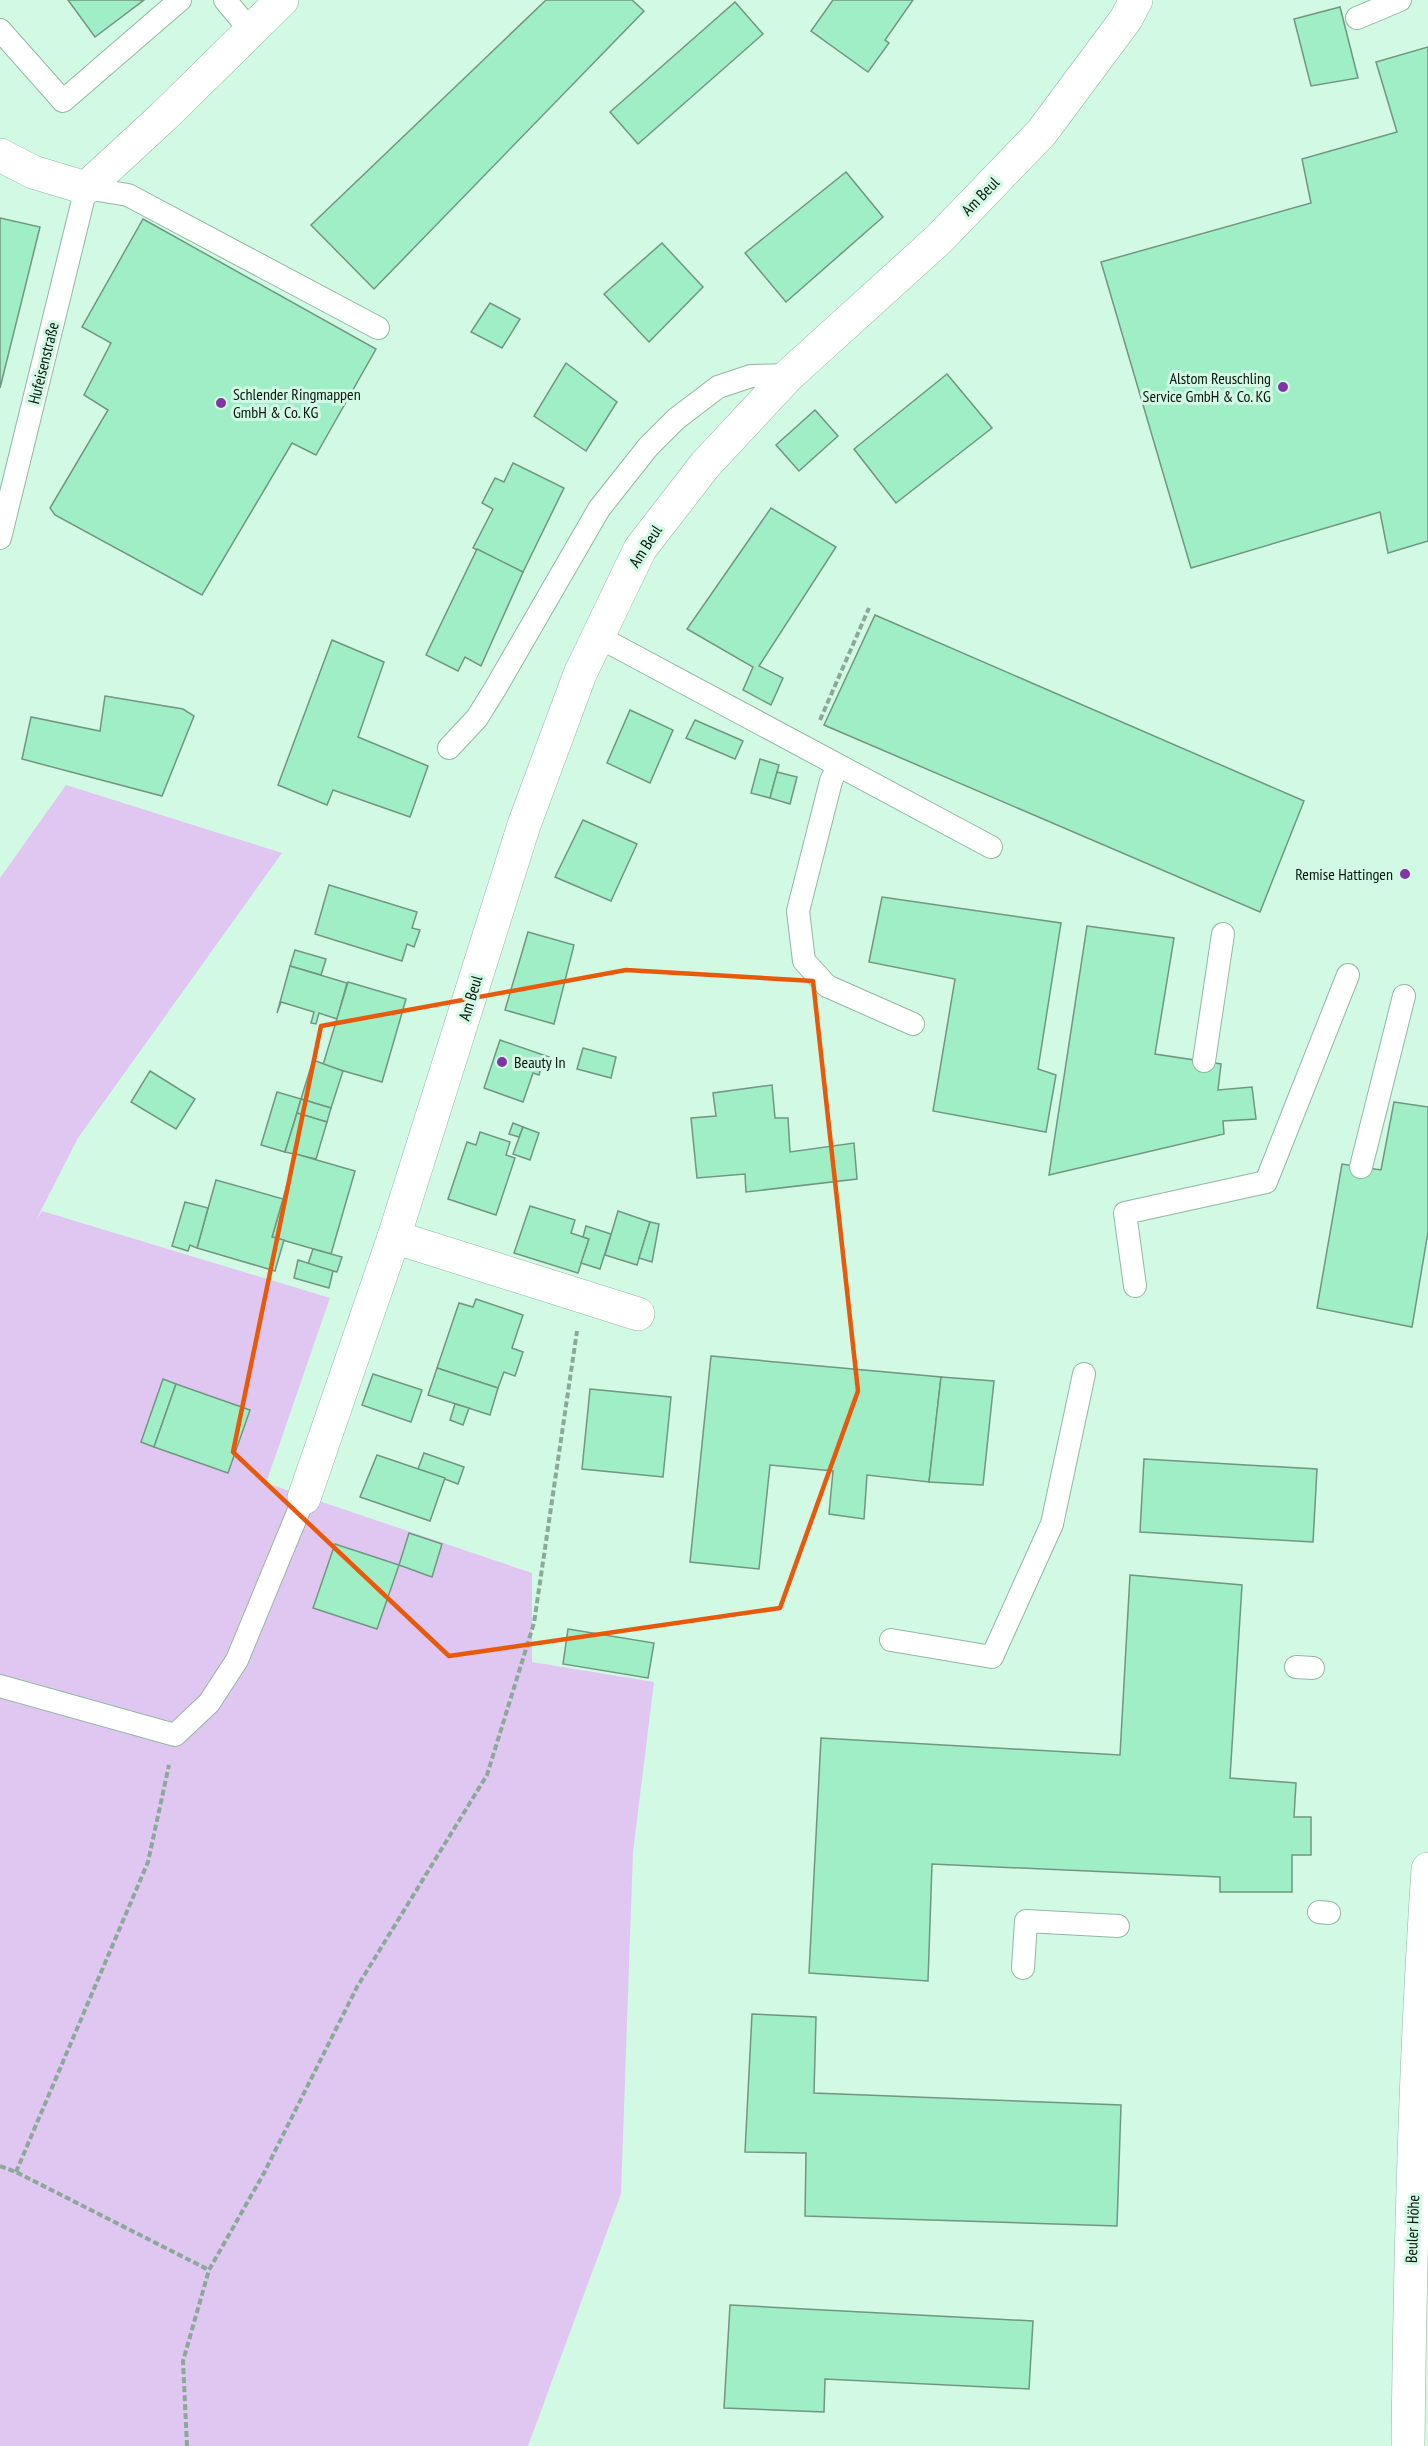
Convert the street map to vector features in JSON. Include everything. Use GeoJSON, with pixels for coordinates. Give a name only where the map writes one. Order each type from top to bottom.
{"type":"FeatureCollection","features":[{"type":"Feature","properties":{"kind":"street"},"geometry":{"type":"LineString","coordinates":[[0,155],[33,172],[86,188],[164,116],[282,0]]}},
{"type":"Feature","properties":{"kind":"street","name":"Am Beul"},"geometry":{"type":"LineString","coordinates":[[304,1498],[394,1237],[524,825],[580,674],[640,549],[705,465],[789,375],[939,239],[1042,132],[1126,19],[1136,0]]}},
{"type":"Feature","properties":{"kind":"street"},"geometry":{"type":"LineString","coordinates":[[394,1237],[638,1314]]}},
{"type":"Feature","properties":{"kind":"street","name":"Beuler Höhe"},"geometry":{"type":"LineString","coordinates":[[1408,2446],[1413,2204],[1428,1869]]}},
{"type":"Feature","properties":{"kind":"lane"},"geometry":{"type":"LineString","coordinates":[[0,30],[63,101],[180,0]]}},
{"type":"Feature","properties":{"kind":"lane"},"geometry":{"type":"LineString","coordinates":[[225,0],[250,31]]}},
{"type":"Feature","properties":{"kind":"lane"},"geometry":{"type":"LineString","coordinates":[[1356,18],[1400,0]]}},
{"type":"Feature","properties":{"kind":"lane"},"geometry":{"type":"LineString","coordinates":[[86,188],[128,195],[378,328]]}},
{"type":"Feature","properties":{"kind":"lane","name":"Hufeisenstraße"},"geometry":{"type":"LineString","coordinates":[[0,538],[86,188]]}},
{"type":"Feature","properties":{"kind":"lane"},"geometry":{"type":"LineString","coordinates":[[449,748],[477,718],[598,509],[648,447],[676,418],[718,387],[751,376],[789,375]]}},
{"type":"Feature","properties":{"kind":"lane"},"geometry":{"type":"LineString","coordinates":[[597,636],[991,847]]}},
{"type":"Feature","properties":{"kind":"lane"},"geometry":{"type":"LineString","coordinates":[[838,766],[831,781],[798,910],[804,961],[827,986],[913,1024]]}},
{"type":"Feature","properties":{"kind":"lane"},"geometry":{"type":"LineString","coordinates":[[1204,1061],[1223,934]]}},
{"type":"Feature","properties":{"kind":"lane"},"geometry":{"type":"LineString","coordinates":[[1135,1286],[1125,1213],[1266,1182],[1348,975]]}},
{"type":"Feature","properties":{"kind":"lane"},"geometry":{"type":"LineString","coordinates":[[1361,1167],[1404,996]]}},
{"type":"Feature","properties":{"kind":"lane"},"geometry":{"type":"LineString","coordinates":[[891,1640],[992,1657],[1052,1524],[1084,1374]]}},
{"type":"Feature","properties":{"kind":"lane"},"geometry":{"type":"LineString","coordinates":[[0,1686],[175,1735],[209,1703],[237,1660],[304,1498]]}},
{"type":"Feature","properties":{"kind":"lane"},"geometry":{"type":"LineString","coordinates":[[1023,1968],[1026,1921],[1118,1926]]}},
{"type":"Feature","properties":{"kind":"path"},"geometry":{"type":"LineString","coordinates":[[824,713],[869,608]]}},
{"type":"Feature","properties":{"kind":"path"},"geometry":{"type":"LineString","coordinates":[[187,2446],[183,2361],[209,2270],[264,2173],[357,1987],[487,1775],[534,1623],[582,1298]]}},
{"type":"Feature","properties":{"kind":"path"},"geometry":{"type":"LineString","coordinates":[[16,2172],[148,1862],[175,1735]]}},
{"type":"Feature","properties":{"kind":"path"},"geometry":{"type":"LineString","coordinates":[[0,2166],[209,2270]]}},
{"type":"Feature","properties":{"kind":"highlighted area"},"geometry":{"type":"Polygon","coordinates":[[[626,970],[813,981],[858,1391],[780,1608],[449,1656],[233,1452],[321,1026],[626,970]]]}},
{"type":"Feature","properties":{"kind":"shaded area"},"geometry":{"type":"Polygon","coordinates":[[[66,785],[282,853],[78,1138],[36,1220],[42,1211],[330,1298],[266,1483],[532,1573],[532,1662],[654,1682],[633,1852],[621,2194],[528,2446],[0,2446],[0,878],[66,785]]]}},
{"type":"Feature","properties":{"kind":"building"},"geometry":{"type":"Polygon","coordinates":[[[68,0],[144,0],[95,37],[68,0]]]}},
{"type":"Feature","properties":{"kind":"building"},"geometry":{"type":"Polygon","coordinates":[[[546,0],[632,0],[644,11],[374,289],[311,225],[546,0]]]}},
{"type":"Feature","properties":{"kind":"building"},"geometry":{"type":"Polygon","coordinates":[[[833,0],[913,0],[885,40],[889,43],[868,72],[811,31],[833,0]]]}},
{"type":"Feature","properties":{"kind":"building"},"geometry":{"type":"Polygon","coordinates":[[[735,2],[763,34],[638,144],[610,112],[735,2]]]}},
{"type":"Feature","properties":{"kind":"building"},"geometry":{"type":"Polygon","coordinates":[[[1340,7],[1358,78],[1311,86],[1294,19],[1340,7]]]}},
{"type":"Feature","properties":{"kind":"building","name":"Alstom Reuschling Service GmbH & Co. KG"},"geometry":{"type":"Polygon","coordinates":[[[1428,47],[1428,541],[1388,553],[1380,512],[1191,568],[1101,262],[1311,203],[1302,159],[1397,132],[1376,62],[1428,47]]]}},
{"type":"Feature","properties":{"kind":"building"},"geometry":{"type":"Polygon","coordinates":[[[846,172],[883,217],[786,302],[745,253],[846,172]]]}},
{"type":"Feature","properties":{"kind":"building"},"geometry":{"type":"Polygon","coordinates":[[[0,218],[40,227],[0,388],[0,218]]]}},
{"type":"Feature","properties":{"kind":"building","name":"Schlender Ringmappen GmbH & Co. KG"},"geometry":{"type":"Polygon","coordinates":[[[143,219],[376,349],[316,455],[292,443],[202,595],[55,515],[50,508],[108,410],[84,395],[111,343],[82,327],[143,219]]]}},
{"type":"Feature","properties":{"kind":"building"},"geometry":{"type":"Polygon","coordinates":[[[662,243],[703,287],[649,342],[604,294],[662,243]]]}},
{"type":"Feature","properties":{"kind":"building"},"geometry":{"type":"Polygon","coordinates":[[[490,303],[520,319],[502,348],[471,332],[490,303]]]}},
{"type":"Feature","properties":{"kind":"building"},"geometry":{"type":"Polygon","coordinates":[[[566,363],[617,402],[586,451],[534,416],[566,363]]]}},
{"type":"Feature","properties":{"kind":"building"},"geometry":{"type":"Polygon","coordinates":[[[947,374],[992,428],[896,503],[854,449],[947,374]]]}},
{"type":"Feature","properties":{"kind":"building"},"geometry":{"type":"Polygon","coordinates":[[[815,410],[838,436],[799,471],[776,445],[815,410]]]}},
{"type":"Feature","properties":{"kind":"building"},"geometry":{"type":"Polygon","coordinates":[[[513,463],[564,488],[523,572],[473,548],[493,509],[482,503],[495,478],[504,482],[513,463]]]}},
{"type":"Feature","properties":{"kind":"building"},"geometry":{"type":"Polygon","coordinates":[[[771,508],[836,547],[759,666],[783,678],[771,705],[743,690],[753,667],[687,629],[771,508]]]}},
{"type":"Feature","properties":{"kind":"building"},"geometry":{"type":"Polygon","coordinates":[[[477,549],[523,572],[481,666],[465,657],[458,671],[426,655],[477,549]]]}},
{"type":"Feature","properties":{"kind":"building"},"geometry":{"type":"Polygon","coordinates":[[[875,615],[1304,801],[1260,912],[824,725],[875,615]]]}},
{"type":"Feature","properties":{"kind":"building"},"geometry":{"type":"Polygon","coordinates":[[[332,640],[384,662],[358,737],[428,766],[410,817],[333,790],[327,805],[278,785],[332,640]]]}},
{"type":"Feature","properties":{"kind":"building"},"geometry":{"type":"Polygon","coordinates":[[[105,696],[183,709],[194,716],[162,796],[22,759],[31,717],[100,731],[105,696]]]}},
{"type":"Feature","properties":{"kind":"building"},"geometry":{"type":"Polygon","coordinates":[[[630,710],[673,730],[650,783],[607,763],[630,710]]]}},
{"type":"Feature","properties":{"kind":"building"},"geometry":{"type":"Polygon","coordinates":[[[695,720],[743,741],[735,759],[686,738],[695,720]]]}},
{"type":"Feature","properties":{"kind":"building"},"geometry":{"type":"Polygon","coordinates":[[[760,759],[779,765],[770,798],[751,793],[760,759]]]}},
{"type":"Feature","properties":{"kind":"building"},"geometry":{"type":"Polygon","coordinates":[[[777,772],[797,777],[790,804],[770,798],[777,772]]]}},
{"type":"Feature","properties":{"kind":"building"},"geometry":{"type":"Polygon","coordinates":[[[583,820],[637,844],[611,901],[555,877],[583,820]]]}},
{"type":"Feature","properties":{"kind":"building"},"geometry":{"type":"Polygon","coordinates":[[[329,885],[417,912],[412,928],[420,930],[414,947],[407,944],[402,961],[315,934],[329,885]]]}},
{"type":"Feature","properties":{"kind":"building"},"geometry":{"type":"Polygon","coordinates":[[[882,897],[1061,923],[1038,1069],[1056,1075],[1046,1132],[933,1111],[955,979],[869,962],[882,897]]]}},
{"type":"Feature","properties":{"kind":"building"},"geometry":{"type":"Polygon","coordinates":[[[1087,926],[1174,938],[1155,1054],[1221,1064],[1218,1090],[1252,1087],[1256,1119],[1223,1121],[1224,1134],[1049,1175],[1087,926]]]}},
{"type":"Feature","properties":{"kind":"building"},"geometry":{"type":"Polygon","coordinates":[[[528,932],[574,945],[554,1024],[505,1010],[528,932]]]}},
{"type":"Feature","properties":{"kind":"building"},"geometry":{"type":"Polygon","coordinates":[[[295,950],[326,959],[321,975],[290,966],[295,950]]]}},
{"type":"Feature","properties":{"kind":"building"},"geometry":{"type":"Polygon","coordinates":[[[290,966],[347,983],[337,1019],[319,1013],[316,1024],[311,1023],[314,1012],[281,1002],[277,1013],[290,966]]]}},
{"type":"Feature","properties":{"kind":"building"},"geometry":{"type":"Polygon","coordinates":[[[348,982],[406,999],[382,1082],[323,1065],[348,982]]]}},
{"type":"Feature","properties":{"kind":"building"},"geometry":{"type":"Polygon","coordinates":[[[500,1040],[549,1057],[539,1075],[533,1073],[523,1102],[484,1088],[500,1040]]]}},
{"type":"Feature","properties":{"kind":"building"},"geometry":{"type":"Polygon","coordinates":[[[583,1048],[616,1057],[611,1078],[577,1069],[583,1048]]]}},
{"type":"Feature","properties":{"kind":"building"},"geometry":{"type":"Polygon","coordinates":[[[313,1060],[343,1071],[331,1108],[301,1099],[313,1060]]]}},
{"type":"Feature","properties":{"kind":"building"},"geometry":{"type":"Polygon","coordinates":[[[150,1071],[195,1099],[176,1129],[131,1102],[150,1071]]]}},
{"type":"Feature","properties":{"kind":"building"},"geometry":{"type":"Polygon","coordinates":[[[772,1085],[775,1118],[788,1118],[790,1152],[854,1143],[857,1179],[746,1192],[745,1174],[697,1178],[691,1118],[716,1116],[713,1093],[772,1085]]]}},
{"type":"Feature","properties":{"kind":"building"},"geometry":{"type":"Polygon","coordinates":[[[277,1092],[301,1099],[285,1152],[261,1145],[277,1092]]]}},
{"type":"Feature","properties":{"kind":"building"},"geometry":{"type":"Polygon","coordinates":[[[301,1099],[331,1108],[327,1122],[297,1113],[301,1099]]]}},
{"type":"Feature","properties":{"kind":"building"},"geometry":{"type":"Polygon","coordinates":[[[1394,1102],[1428,1107],[1428,1232],[1412,1327],[1317,1308],[1342,1164],[1381,1170],[1394,1102]]]}},
{"type":"Feature","properties":{"kind":"building"},"geometry":{"type":"Polygon","coordinates":[[[297,1113],[327,1122],[316,1159],[285,1152],[297,1113]]]}},
{"type":"Feature","properties":{"kind":"building"},"geometry":{"type":"Polygon","coordinates":[[[513,1123],[523,1127],[519,1137],[509,1134],[513,1123]]]}},
{"type":"Feature","properties":{"kind":"building"},"geometry":{"type":"Polygon","coordinates":[[[523,1127],[539,1133],[530,1160],[513,1154],[523,1127]]]}},
{"type":"Feature","properties":{"kind":"building"},"geometry":{"type":"Polygon","coordinates":[[[480,1132],[510,1142],[506,1155],[515,1158],[496,1215],[448,1199],[467,1142],[476,1145],[480,1132]]]}},
{"type":"Feature","properties":{"kind":"building"},"geometry":{"type":"Polygon","coordinates":[[[296,1154],[355,1171],[331,1254],[272,1237],[296,1154]]]}},
{"type":"Feature","properties":{"kind":"building"},"geometry":{"type":"Polygon","coordinates":[[[216,1180],[283,1199],[272,1237],[284,1240],[275,1271],[197,1248],[216,1180]]]}},
{"type":"Feature","properties":{"kind":"building"},"geometry":{"type":"Polygon","coordinates":[[[185,1202],[208,1208],[197,1248],[190,1245],[188,1251],[172,1246],[185,1202]]]}},
{"type":"Feature","properties":{"kind":"building"},"geometry":{"type":"Polygon","coordinates":[[[530,1206],[575,1220],[571,1233],[589,1239],[578,1273],[514,1253],[530,1206]]]}},
{"type":"Feature","properties":{"kind":"building"},"geometry":{"type":"Polygon","coordinates":[[[618,1211],[650,1222],[637,1265],[605,1255],[618,1211]]]}},
{"type":"Feature","properties":{"kind":"building"},"geometry":{"type":"Polygon","coordinates":[[[650,1222],[659,1224],[652,1262],[639,1258],[650,1222]]]}},
{"type":"Feature","properties":{"kind":"building"},"geometry":{"type":"Polygon","coordinates":[[[586,1226],[611,1234],[600,1269],[581,1263],[589,1239],[583,1237],[586,1226]]]}},
{"type":"Feature","properties":{"kind":"building"},"geometry":{"type":"Polygon","coordinates":[[[313,1249],[342,1257],[337,1272],[308,1264],[313,1249]]]}},
{"type":"Feature","properties":{"kind":"building"},"geometry":{"type":"Polygon","coordinates":[[[298,1260],[333,1271],[329,1288],[294,1278],[298,1260]]]}},
{"type":"Feature","properties":{"kind":"building"},"geometry":{"type":"Polygon","coordinates":[[[476,1299],[523,1315],[512,1348],[523,1352],[515,1376],[504,1372],[498,1388],[437,1368],[459,1303],[473,1307],[476,1299]]]}},
{"type":"Feature","properties":{"kind":"building"},"geometry":{"type":"Polygon","coordinates":[[[711,1356],[941,1377],[929,1482],[867,1475],[864,1519],[829,1514],[833,1471],[770,1465],[759,1569],[690,1562],[711,1356]]]}},
{"type":"Feature","properties":{"kind":"building"},"geometry":{"type":"Polygon","coordinates":[[[437,1368],[498,1388],[490,1415],[428,1395],[437,1368]]]}},
{"type":"Feature","properties":{"kind":"building"},"geometry":{"type":"Polygon","coordinates":[[[373,1374],[422,1390],[411,1422],[362,1405],[373,1374]]]}},
{"type":"Feature","properties":{"kind":"building"},"geometry":{"type":"Polygon","coordinates":[[[941,1377],[994,1381],[983,1485],[929,1482],[941,1377]]]}},
{"type":"Feature","properties":{"kind":"building"},"geometry":{"type":"Polygon","coordinates":[[[163,1379],[176,1384],[154,1447],[141,1442],[163,1379]]]}},
{"type":"Feature","properties":{"kind":"building"},"geometry":{"type":"Polygon","coordinates":[[[176,1384],[250,1410],[228,1473],[154,1447],[176,1384]]]}},
{"type":"Feature","properties":{"kind":"building"},"geometry":{"type":"Polygon","coordinates":[[[590,1389],[671,1397],[663,1477],[582,1469],[590,1389]]]}},
{"type":"Feature","properties":{"kind":"building"},"geometry":{"type":"Polygon","coordinates":[[[455,1404],[469,1408],[463,1425],[450,1420],[455,1404]]]}},
{"type":"Feature","properties":{"kind":"building"},"geometry":{"type":"Polygon","coordinates":[[[424,1453],[464,1467],[458,1484],[418,1469],[424,1453]]]}},
{"type":"Feature","properties":{"kind":"building"},"geometry":{"type":"Polygon","coordinates":[[[377,1455],[445,1478],[430,1521],[360,1497],[377,1455]]]}},
{"type":"Feature","properties":{"kind":"building"},"geometry":{"type":"Polygon","coordinates":[[[1144,1459],[1317,1469],[1313,1542],[1140,1532],[1144,1459]]]}},
{"type":"Feature","properties":{"kind":"building"},"geometry":{"type":"Polygon","coordinates":[[[409,1533],[442,1544],[432,1577],[399,1565],[409,1533]]]}},
{"type":"Feature","properties":{"kind":"building"},"geometry":{"type":"Polygon","coordinates":[[[335,1544],[399,1565],[377,1629],[313,1608],[335,1544]]]}},
{"type":"Feature","properties":{"kind":"building"},"geometry":{"type":"Polygon","coordinates":[[[1130,1575],[1242,1585],[1230,1778],[1296,1783],[1294,1817],[1311,1817],[1311,1855],[1292,1855],[1292,1892],[1220,1892],[1220,1877],[932,1864],[928,1981],[809,1973],[821,1738],[1120,1755],[1130,1575]]]}},
{"type":"Feature","properties":{"kind":"building"},"geometry":{"type":"Polygon","coordinates":[[[568,1629],[654,1643],[648,1678],[563,1664],[568,1629]]]}},
{"type":"Feature","properties":{"kind":"building"},"geometry":{"type":"Polygon","coordinates":[[[752,2014],[816,2017],[814,2093],[1121,2105],[1117,2226],[805,2216],[806,2153],[745,2152],[752,2014]]]}},
{"type":"Feature","properties":{"kind":"building"},"geometry":{"type":"Polygon","coordinates":[[[730,2305],[1033,2321],[1029,2389],[825,2379],[824,2412],[724,2408],[730,2305]]]}},
{"type":"Feature","properties":{"kind":"place","name":"Alstom Reuschling Service GmbH & Co. KG"},"geometry":{"type":"Point","coordinates":[1283,387]}},
{"type":"Feature","properties":{"kind":"place","name":"Schlender Ringmappen GmbH & Co. KG"},"geometry":{"type":"Point","coordinates":[221,403]}},
{"type":"Feature","properties":{"kind":"place","name":"Remise Hattingen"},"geometry":{"type":"Point","coordinates":[1405,874]}},
{"type":"Feature","properties":{"kind":"place","name":"Beauty In"},"geometry":{"type":"Point","coordinates":[502,1062]}}]}
